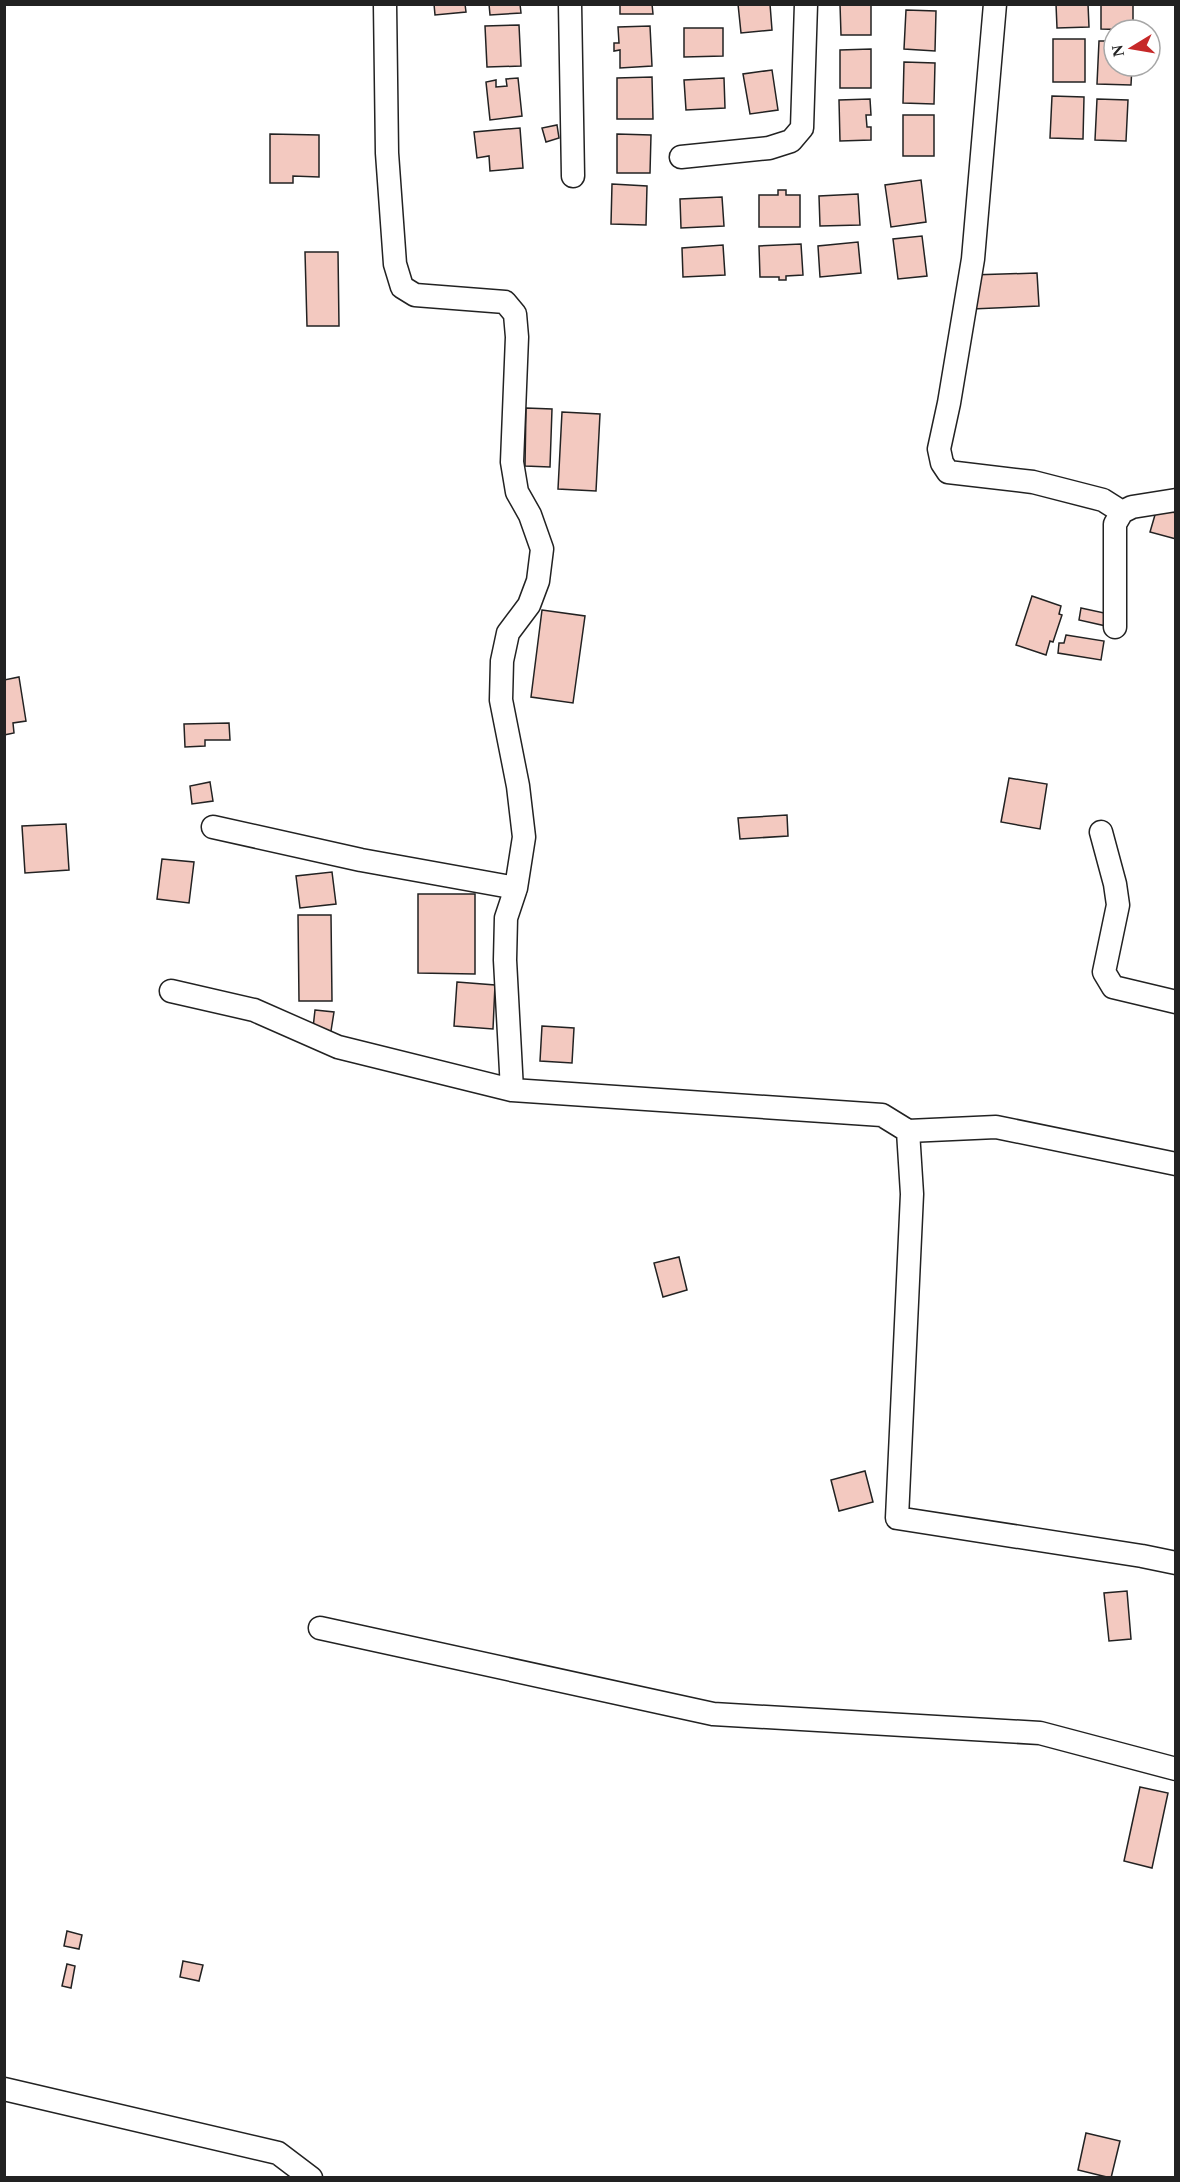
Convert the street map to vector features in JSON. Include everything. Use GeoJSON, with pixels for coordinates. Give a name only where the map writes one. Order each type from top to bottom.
{"type":"FeatureCollection","features":[{"type":"Feature","properties":{"kind":"street"},"geometry":{"type":"LineString","coordinates":[[385,4],[387,153],[395,264],[402,287],[415,295],[505,302],[515,314],[517,337],[512,462],[517,492],[530,515],[542,549],[538,582],[529,605],[508,633],[502,661],[501,700],[518,786],[524,837],[516,888],[506,918],[505,960],[512,1090]]}},
{"type":"Feature","properties":{"kind":"street"},"geometry":{"type":"LineString","coordinates":[[570,4],[573,176]]}},
{"type":"Feature","properties":{"kind":"street"},"geometry":{"type":"LineString","coordinates":[[681,158],[769,148],[791,141],[802,128],[806,4]]}},
{"type":"Feature","properties":{"kind":"street"},"geometry":{"type":"LineString","coordinates":[[996,4],[974,259],[950,403],[939,449],[942,463],[948,472],[1033,482],[1103,500],[1122,512]]}},
{"type":"Feature","properties":{"kind":"street"},"geometry":{"type":"LineString","coordinates":[[1115,627],[1115,524],[1122,512],[1132,507],[1176,500]]}},
{"type":"Feature","properties":{"kind":"street"},"geometry":{"type":"LineString","coordinates":[[213,827],[361,860],[516,888]]}},
{"type":"Feature","properties":{"kind":"street"},"geometry":{"type":"LineString","coordinates":[[1101,832],[1118,905],[1104,972],[1113,987],[1176,1002]]}},
{"type":"Feature","properties":{"kind":"street"},"geometry":{"type":"LineString","coordinates":[[171,991],[254,1010],[338,1047],[512,1090],[882,1115],[908,1131],[996,1127],[1176,1164]]}},
{"type":"Feature","properties":{"kind":"street"},"geometry":{"type":"LineString","coordinates":[[908,1131],[912,1194],[897,1518],[1176,1563]]}},
{"type":"Feature","properties":{"kind":"street"},"geometry":{"type":"LineString","coordinates":[[320,1628],[712,1714],[1040,1733],[1176,1769]]}},
{"type":"Feature","properties":{"kind":"street"},"geometry":{"type":"LineString","coordinates":[[4,2089],[278,2153],[311,2178]]}},
{"type":"Feature","properties":{"kind":"building"},"geometry":{"type":"Polygon","coordinates":[[[434,4],[465,4],[466,12],[435,15],[434,4]]]}},
{"type":"Feature","properties":{"kind":"building"},"geometry":{"type":"Polygon","coordinates":[[[489,4],[520,4],[521,13],[490,15],[489,4]]]}},
{"type":"Feature","properties":{"kind":"building"},"geometry":{"type":"Polygon","coordinates":[[[620,4],[652,4],[653,14],[620,14],[620,4]]]}},
{"type":"Feature","properties":{"kind":"building"},"geometry":{"type":"Polygon","coordinates":[[[738,4],[770,4],[772,30],[741,33],[738,4]]]}},
{"type":"Feature","properties":{"kind":"building"},"geometry":{"type":"Polygon","coordinates":[[[840,4],[871,4],[871,35],[841,35],[840,4]]]}},
{"type":"Feature","properties":{"kind":"building"},"geometry":{"type":"Polygon","coordinates":[[[1056,4],[1088,4],[1089,27],[1057,28],[1056,4]]]}},
{"type":"Feature","properties":{"kind":"building"},"geometry":{"type":"Polygon","coordinates":[[[1101,4],[1133,4],[1133,18],[1102,18],[1101,29],[1101,4]]]}},
{"type":"Feature","properties":{"kind":"building"},"geometry":{"type":"Polygon","coordinates":[[[906,10],[936,11],[935,51],[904,49],[906,10]]]}},
{"type":"Feature","properties":{"kind":"building"},"geometry":{"type":"Polygon","coordinates":[[[519,25],[521,66],[487,67],[485,26],[519,25]]]}},
{"type":"Feature","properties":{"kind":"building"},"geometry":{"type":"Polygon","coordinates":[[[650,26],[652,66],[620,68],[620,50],[614,51],[614,43],[619,43],[618,27],[650,26]]]}},
{"type":"Feature","properties":{"kind":"building"},"geometry":{"type":"Polygon","coordinates":[[[684,28],[723,28],[723,56],[684,57],[684,28]]]}},
{"type":"Feature","properties":{"kind":"building"},"geometry":{"type":"Polygon","coordinates":[[[1053,39],[1085,39],[1085,82],[1053,82],[1053,39]]]}},
{"type":"Feature","properties":{"kind":"building"},"geometry":{"type":"Polygon","coordinates":[[[1099,41],[1102,41],[1102,78],[1131,78],[1131,85],[1097,84],[1099,41]]]}},
{"type":"Feature","properties":{"kind":"building"},"geometry":{"type":"Polygon","coordinates":[[[871,49],[871,88],[840,88],[840,50],[871,49]]]}},
{"type":"Feature","properties":{"kind":"building"},"geometry":{"type":"Polygon","coordinates":[[[904,62],[935,63],[934,104],[903,103],[904,62]]]}},
{"type":"Feature","properties":{"kind":"building"},"geometry":{"type":"Polygon","coordinates":[[[772,70],[778,110],[750,114],[743,74],[772,70]]]}},
{"type":"Feature","properties":{"kind":"building"},"geometry":{"type":"Polygon","coordinates":[[[652,77],[653,119],[617,119],[617,78],[652,77]]]}},
{"type":"Feature","properties":{"kind":"building"},"geometry":{"type":"Polygon","coordinates":[[[518,78],[522,116],[490,120],[486,82],[496,80],[496,87],[507,86],[506,79],[518,78]]]}},
{"type":"Feature","properties":{"kind":"building"},"geometry":{"type":"Polygon","coordinates":[[[724,78],[725,108],[686,110],[684,80],[724,78]]]}},
{"type":"Feature","properties":{"kind":"building"},"geometry":{"type":"Polygon","coordinates":[[[1052,96],[1084,97],[1083,139],[1050,138],[1052,96]]]}},
{"type":"Feature","properties":{"kind":"building"},"geometry":{"type":"Polygon","coordinates":[[[870,99],[871,115],[866,115],[867,127],[871,127],[871,140],[840,141],[839,100],[870,99]]]}},
{"type":"Feature","properties":{"kind":"building"},"geometry":{"type":"Polygon","coordinates":[[[1097,99],[1128,100],[1126,141],[1095,140],[1097,99]]]}},
{"type":"Feature","properties":{"kind":"building"},"geometry":{"type":"Polygon","coordinates":[[[903,115],[934,115],[934,156],[903,156],[903,115]]]}},
{"type":"Feature","properties":{"kind":"building"},"geometry":{"type":"Polygon","coordinates":[[[557,125],[559,138],[546,142],[542,128],[557,125]]]}},
{"type":"Feature","properties":{"kind":"building"},"geometry":{"type":"Polygon","coordinates":[[[520,128],[523,168],[490,171],[489,156],[477,158],[474,132],[520,128]]]}},
{"type":"Feature","properties":{"kind":"building"},"geometry":{"type":"Polygon","coordinates":[[[270,134],[319,135],[319,177],[293,176],[293,183],[270,183],[270,134]]]}},
{"type":"Feature","properties":{"kind":"building"},"geometry":{"type":"Polygon","coordinates":[[[617,134],[651,135],[650,173],[617,173],[617,134]]]}},
{"type":"Feature","properties":{"kind":"building"},"geometry":{"type":"Polygon","coordinates":[[[921,180],[926,222],[891,227],[885,185],[921,180]]]}},
{"type":"Feature","properties":{"kind":"building"},"geometry":{"type":"Polygon","coordinates":[[[612,184],[647,186],[646,225],[611,224],[612,184]]]}},
{"type":"Feature","properties":{"kind":"building"},"geometry":{"type":"Polygon","coordinates":[[[778,190],[786,190],[786,195],[800,195],[800,227],[759,227],[759,195],[778,195],[778,190]]]}},
{"type":"Feature","properties":{"kind":"building"},"geometry":{"type":"Polygon","coordinates":[[[858,194],[860,225],[820,226],[819,196],[858,194]]]}},
{"type":"Feature","properties":{"kind":"building"},"geometry":{"type":"Polygon","coordinates":[[[722,197],[724,226],[681,228],[680,199],[722,197]]]}},
{"type":"Feature","properties":{"kind":"building"},"geometry":{"type":"Polygon","coordinates":[[[922,236],[927,276],[898,279],[893,239],[922,236]]]}},
{"type":"Feature","properties":{"kind":"building"},"geometry":{"type":"Polygon","coordinates":[[[858,242],[861,273],[820,277],[818,246],[858,242]]]}},
{"type":"Feature","properties":{"kind":"building"},"geometry":{"type":"Polygon","coordinates":[[[801,244],[803,275],[786,276],[786,280],[779,280],[779,277],[760,277],[759,246],[801,244]]]}},
{"type":"Feature","properties":{"kind":"building"},"geometry":{"type":"Polygon","coordinates":[[[723,245],[725,275],[683,277],[682,248],[723,245]]]}},
{"type":"Feature","properties":{"kind":"building"},"geometry":{"type":"Polygon","coordinates":[[[305,252],[338,252],[339,326],[307,326],[305,252]]]}},
{"type":"Feature","properties":{"kind":"building"},"geometry":{"type":"Polygon","coordinates":[[[1037,273],[1039,306],[972,309],[971,275],[1037,273]]]}},
{"type":"Feature","properties":{"kind":"building"},"geometry":{"type":"Polygon","coordinates":[[[526,408],[552,409],[550,467],[525,466],[526,408]]]}},
{"type":"Feature","properties":{"kind":"building"},"geometry":{"type":"Polygon","coordinates":[[[562,412],[600,414],[596,491],[558,489],[562,412]]]}},
{"type":"Feature","properties":{"kind":"building"},"geometry":{"type":"Polygon","coordinates":[[[1157,508],[1176,513],[1176,539],[1150,532],[1157,508]]]}},
{"type":"Feature","properties":{"kind":"building"},"geometry":{"type":"Polygon","coordinates":[[[1032,596],[1061,606],[1059,614],[1062,615],[1046,655],[1016,645],[1032,596]]]}},
{"type":"Feature","properties":{"kind":"building"},"geometry":{"type":"Polygon","coordinates":[[[1081,608],[1109,614],[1106,626],[1079,620],[1081,608]]]}},
{"type":"Feature","properties":{"kind":"building"},"geometry":{"type":"Polygon","coordinates":[[[542,610],[585,616],[573,703],[531,697],[542,610]]]}},
{"type":"Feature","properties":{"kind":"building"},"geometry":{"type":"Polygon","coordinates":[[[1066,635],[1104,641],[1101,660],[1058,653],[1059,643],[1064,643],[1066,635]]]}},
{"type":"Feature","properties":{"kind":"building"},"geometry":{"type":"Polygon","coordinates":[[[19,677],[26,721],[13,723],[14,733],[4,735],[4,680],[19,677]]]}},
{"type":"Feature","properties":{"kind":"building"},"geometry":{"type":"Polygon","coordinates":[[[229,723],[230,740],[205,740],[205,746],[185,747],[184,724],[229,723]]]}},
{"type":"Feature","properties":{"kind":"building"},"geometry":{"type":"Polygon","coordinates":[[[1009,778],[1047,784],[1040,829],[1001,822],[1009,778]]]}},
{"type":"Feature","properties":{"kind":"building"},"geometry":{"type":"Polygon","coordinates":[[[210,782],[213,801],[192,804],[190,786],[210,782]]]}},
{"type":"Feature","properties":{"kind":"building"},"geometry":{"type":"Polygon","coordinates":[[[787,815],[788,836],[740,839],[738,818],[787,815]]]}},
{"type":"Feature","properties":{"kind":"building"},"geometry":{"type":"Polygon","coordinates":[[[66,824],[69,870],[25,873],[22,826],[66,824]]]}},
{"type":"Feature","properties":{"kind":"building"},"geometry":{"type":"Polygon","coordinates":[[[162,859],[194,862],[189,903],[157,899],[162,859]]]}},
{"type":"Feature","properties":{"kind":"building"},"geometry":{"type":"Polygon","coordinates":[[[332,872],[336,904],[300,908],[296,876],[332,872]]]}},
{"type":"Feature","properties":{"kind":"building"},"geometry":{"type":"Polygon","coordinates":[[[418,894],[475,894],[475,974],[418,973],[418,894]]]}},
{"type":"Feature","properties":{"kind":"building"},"geometry":{"type":"Polygon","coordinates":[[[298,915],[331,915],[332,1001],[299,1001],[298,915]]]}},
{"type":"Feature","properties":{"kind":"building"},"geometry":{"type":"Polygon","coordinates":[[[457,982],[495,985],[493,1029],[454,1026],[457,982]]]}},
{"type":"Feature","properties":{"kind":"building"},"geometry":{"type":"Polygon","coordinates":[[[315,1010],[334,1012],[331,1031],[313,1028],[315,1010]]]}},
{"type":"Feature","properties":{"kind":"building"},"geometry":{"type":"Polygon","coordinates":[[[542,1026],[574,1028],[572,1063],[540,1061],[542,1026]]]}},
{"type":"Feature","properties":{"kind":"building"},"geometry":{"type":"Polygon","coordinates":[[[679,1257],[687,1290],[663,1297],[654,1263],[679,1257]]]}},
{"type":"Feature","properties":{"kind":"building"},"geometry":{"type":"Polygon","coordinates":[[[865,1471],[873,1502],[839,1511],[831,1480],[865,1471]]]}},
{"type":"Feature","properties":{"kind":"building"},"geometry":{"type":"Polygon","coordinates":[[[1127,1591],[1131,1639],[1109,1641],[1104,1593],[1127,1591]]]}},
{"type":"Feature","properties":{"kind":"building"},"geometry":{"type":"Polygon","coordinates":[[[1140,1787],[1168,1793],[1152,1868],[1124,1861],[1140,1787]]]}},
{"type":"Feature","properties":{"kind":"building"},"geometry":{"type":"Polygon","coordinates":[[[67,1931],[82,1935],[79,1949],[64,1946],[67,1931]]]}},
{"type":"Feature","properties":{"kind":"building"},"geometry":{"type":"Polygon","coordinates":[[[183,1961],[203,1965],[199,1981],[180,1977],[183,1961]]]}},
{"type":"Feature","properties":{"kind":"building"},"geometry":{"type":"Polygon","coordinates":[[[67,1964],[75,1966],[71,1988],[62,1986],[67,1964]]]}},
{"type":"Feature","properties":{"kind":"building"},"geometry":{"type":"Polygon","coordinates":[[[1086,2133],[1120,2141],[1111,2178],[1078,2170],[1086,2133]]]}}]}
